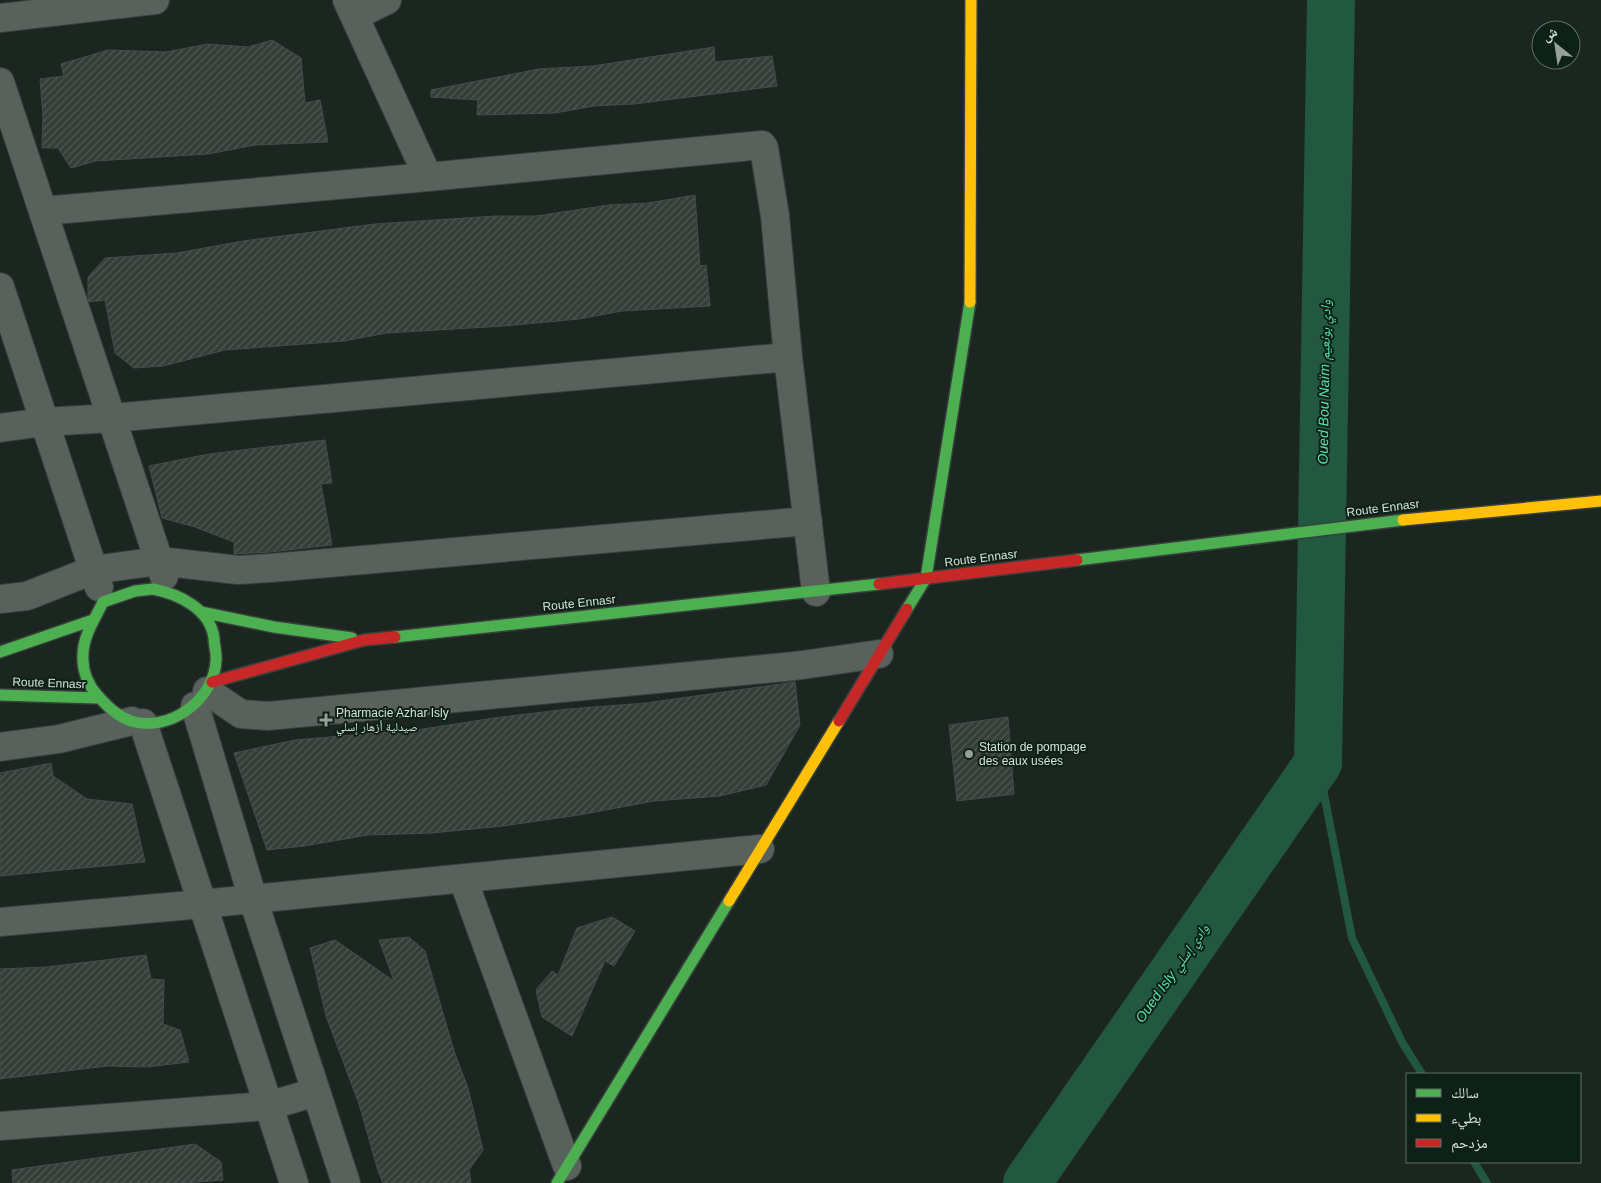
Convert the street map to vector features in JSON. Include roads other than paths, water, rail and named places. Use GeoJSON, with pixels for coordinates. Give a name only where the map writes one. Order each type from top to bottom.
{"type":"FeatureCollection","features":[{"type":"Feature","properties":{"kind":"main road"},"geometry":{"type":"LineString","coordinates":[[562,1174],[926,578],[970,301],[971,0]]}},
{"type":"Feature","properties":{"kind":"main road","name":"Route Ennasr"},"geometry":{"type":"LineString","coordinates":[[205,693],[364,640],[816,592],[1424,517],[1601,500]]}},
{"type":"Feature","properties":{"kind":"main road"},"geometry":{"type":"LineString","coordinates":[[0,652],[98,611],[135,591],[152,589],[170,592],[187,600],[201,612],[211,628],[217,645],[217,664],[205,693],[180,717],[162,722],[137,722],[113,712],[97,698],[89,684],[84,668],[83,652],[86,636],[98,611]]}},
{"type":"Feature","properties":{"kind":"main road","name":"Route Ennasr"},"geometry":{"type":"LineString","coordinates":[[201,612],[274,627],[364,640]]}},
{"type":"Feature","properties":{"kind":"main road","name":"Route Ennasr"},"geometry":{"type":"LineString","coordinates":[[0,695],[97,698]]}},
{"type":"Feature","properties":{"kind":"street"},"geometry":{"type":"LineString","coordinates":[[0,18],[154,0]]}},
{"type":"Feature","properties":{"kind":"street"},"geometry":{"type":"LineString","coordinates":[[387,0],[351,8],[428,177]]}},
{"type":"Feature","properties":{"kind":"street"},"geometry":{"type":"LineString","coordinates":[[0,82],[170,592]]}},
{"type":"Feature","properties":{"kind":"street"},"geometry":{"type":"LineString","coordinates":[[43,211],[762,145],[775,216],[788,357],[816,592]]}},
{"type":"Feature","properties":{"kind":"street"},"geometry":{"type":"LineString","coordinates":[[0,287],[93,570],[98,611]]}},
{"type":"Feature","properties":{"kind":"street"},"geometry":{"type":"LineString","coordinates":[[0,428],[44,422],[112,418],[788,357]]}},
{"type":"Feature","properties":{"kind":"street"},"geometry":{"type":"LineString","coordinates":[[0,599],[27,596],[93,570],[159,561],[238,570],[271,568],[808,521]]}},
{"type":"Feature","properties":{"kind":"street"},"geometry":{"type":"LineString","coordinates":[[205,693],[241,714],[268,716],[795,666],[880,654]]}},
{"type":"Feature","properties":{"kind":"street"},"geometry":{"type":"LineString","coordinates":[[205,693],[253,899],[346,1183]]}},
{"type":"Feature","properties":{"kind":"street"},"geometry":{"type":"LineString","coordinates":[[0,747],[59,739],[137,722],[202,904],[294,1183]]}},
{"type":"Feature","properties":{"kind":"street"},"geometry":{"type":"LineString","coordinates":[[0,922],[760,849]]}},
{"type":"Feature","properties":{"kind":"street"},"geometry":{"type":"LineString","coordinates":[[463,879],[562,1174]]}},
{"type":"Feature","properties":{"kind":"street"},"geometry":{"type":"LineString","coordinates":[[0,1126],[268,1106],[316,1092]]}},
{"type":"Feature","properties":{"kind":"waterway","name":"Oued Bou Naïm وادي بونعيم"},"geometry":{"type":"LineString","coordinates":[[1027,1183],[1318,763],[1331,0]]}},
{"type":"Feature","properties":{"kind":"waterway"},"geometry":{"type":"LineString","coordinates":[[1318,763],[1352,938],[1402,1042],[1421,1073]]}},
{"type":"Feature","properties":{"kind":"waterway"},"geometry":{"type":"LineString","coordinates":[[1475,1163],[1487,1183]]}},
{"type":"Feature","properties":{"kind":"place","name":"Pharmacie Azhar Isly صيدلية أزهار إسلي"},"geometry":{"type":"Point","coordinates":[326,720]}},
{"type":"Feature","properties":{"kind":"place","name":"Station de pompage des eaux usées"},"geometry":{"type":"Point","coordinates":[969,754]}},
{"type":"Feature","properties":{"kind":"water label","name":"Oued Isly وادي إسلي"},"geometry":{"type":"Point","coordinates":[1172,973]}}]}
